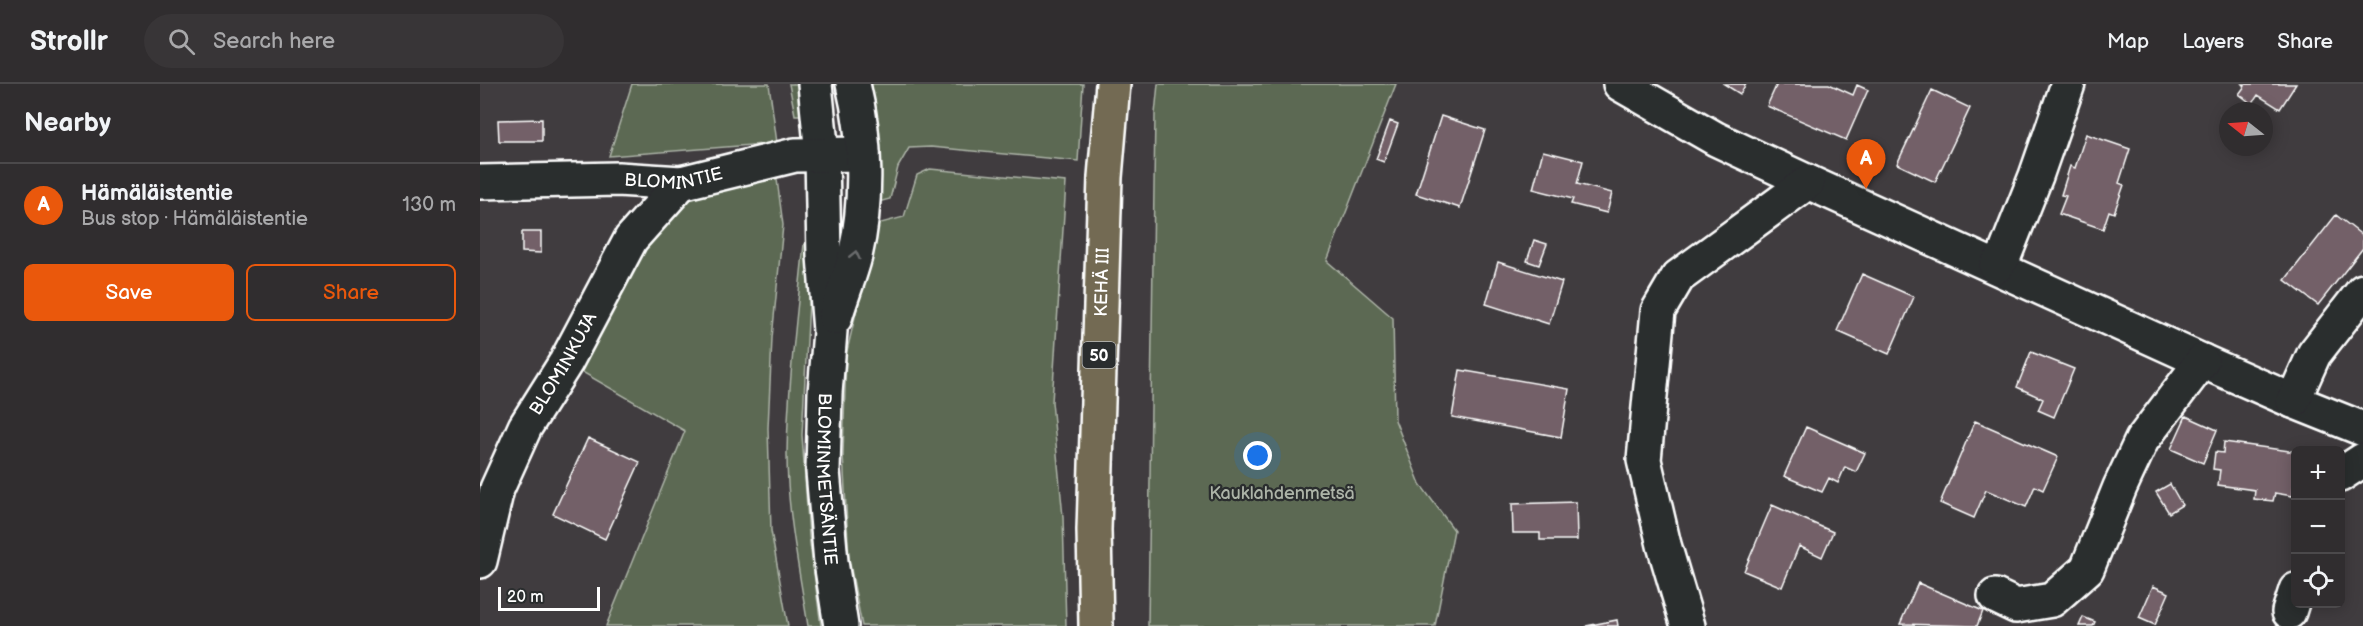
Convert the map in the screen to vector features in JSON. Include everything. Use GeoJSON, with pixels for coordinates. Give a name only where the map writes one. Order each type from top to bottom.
{"type":"FeatureCollection","features":[{"type":"Feature","properties":{"kind":"highway","name":"KEHÄ III"},"geometry":{"type":"LineString","coordinates":[[1096,626],[1094,530],[1105,177],[1113,84]]}},
{"type":"Feature","properties":{"kind":"street","name":"BLOMINMETSÄNTIE"},"geometry":{"type":"LineString","coordinates":[[814,84],[822,155],[824,256],[830,331],[825,393],[823,471],[831,562],[841,626]]}},
{"type":"Feature","properties":{"kind":"street","name":"BLOMINMETSÄNTIE"},"geometry":{"type":"LineString","coordinates":[[830,331],[855,256],[862,209],[863,153],[858,103],[853,84]]}},
{"type":"Feature","properties":{"kind":"street"},"geometry":{"type":"LineString","coordinates":[[1620,84],[1716,139],[1808,182],[2202,361],[2363,429]]}},
{"type":"Feature","properties":{"kind":"street"},"geometry":{"type":"LineString","coordinates":[[1996,267],[2006,254],[2036,176],[2067,84]]}},
{"type":"Feature","properties":{"kind":"street","name":"BLOMINTIE"},"geometry":{"type":"LineString","coordinates":[[480,182],[618,179],[681,183],[795,155],[863,153]]}},
{"type":"Feature","properties":{"kind":"street"},"geometry":{"type":"LineString","coordinates":[[1688,626],[1664,545],[1644,460],[1658,311],[1678,277],[1808,182]]}},
{"type":"Feature","properties":{"kind":"street","name":"BLOMINKUJA"},"geometry":{"type":"LineString","coordinates":[[480,561],[497,489],[525,427],[566,362],[631,240],[681,183]]}},
{"type":"Feature","properties":{"kind":"street"},"geometry":{"type":"LineString","coordinates":[[2293,401],[2314,354],[2363,291]]}},
{"type":"Feature","properties":{"kind":"street"},"geometry":{"type":"LineString","coordinates":[[1995,596],[2016,606],[2052,600],[2087,569],[2120,487],[2142,440],[2202,361]]}},
{"type":"Feature","properties":{"kind":"street"},"geometry":{"type":"LineString","coordinates":[[2345,472],[2363,460]]}},
{"type":"Feature","properties":{"kind":"green space"},"geometry":{"type":"Polygon","coordinates":[[[632,84],[769,84],[777,143],[609,156],[632,84]]]}},
{"type":"Feature","properties":{"kind":"green space"},"geometry":{"type":"Polygon","coordinates":[[[789,84],[804,84],[806,115],[795,115],[789,84]]]}},
{"type":"Feature","properties":{"kind":"green space"},"geometry":{"type":"Polygon","coordinates":[[[867,84],[1083,84],[1078,161],[931,147],[909,148],[898,167],[890,199],[878,202],[867,84]]]}},
{"type":"Feature","properties":{"kind":"green space","name":"Kauklahdenmetsä"},"geometry":{"type":"Polygon","coordinates":[[[1158,84],[1396,84],[1327,261],[1393,318],[1395,420],[1420,484],[1454,530],[1435,626],[1148,626],[1155,114],[1158,84]]]}},
{"type":"Feature","properties":{"kind":"green space"},"geometry":{"type":"Polygon","coordinates":[[[930,169],[1066,182],[1052,402],[1063,517],[1066,626],[862,626],[849,559],[843,455],[846,355],[877,224],[904,217],[917,175],[930,169]]]}},
{"type":"Feature","properties":{"kind":"green space"},"geometry":{"type":"Polygon","coordinates":[[[776,172],[783,225],[772,338],[768,428],[771,531],[788,626],[606,626],[685,431],[577,369],[671,201],[776,172]]]}},
{"type":"Feature","properties":{"kind":"green space"},"geometry":{"type":"Polygon","coordinates":[[[804,244],[812,245],[802,435],[809,536],[821,626],[808,626],[794,540],[787,454],[793,349],[804,244]]]}},
{"type":"Feature","properties":{"kind":"building"},"geometry":{"type":"Polygon","coordinates":[[[1724,84],[1746,84],[1740,94],[1724,84]]]}},
{"type":"Feature","properties":{"kind":"building"},"geometry":{"type":"Polygon","coordinates":[[[1777,84],[1829,84],[1853,95],[1857,85],[1868,90],[1846,140],[1767,106],[1777,84]]]}},
{"type":"Feature","properties":{"kind":"building"},"geometry":{"type":"Polygon","coordinates":[[[2243,84],[2296,84],[2280,109],[2273,102],[2258,95],[2253,102],[2249,102],[2239,94],[2245,86],[2243,84]]]}},
{"type":"Feature","properties":{"kind":"building"},"geometry":{"type":"Polygon","coordinates":[[[1932,90],[1970,108],[1935,182],[1897,164],[1932,90]]]}},
{"type":"Feature","properties":{"kind":"building"},"geometry":{"type":"Polygon","coordinates":[[[1441,116],[1485,130],[1460,208],[1416,194],[1441,116]]]}},
{"type":"Feature","properties":{"kind":"building"},"geometry":{"type":"Polygon","coordinates":[[[542,119],[542,141],[499,141],[498,120],[542,119]]]}},
{"type":"Feature","properties":{"kind":"building"},"geometry":{"type":"Polygon","coordinates":[[[1390,121],[1398,124],[1384,162],[1376,159],[1390,121]]]}},
{"type":"Feature","properties":{"kind":"building"},"geometry":{"type":"Polygon","coordinates":[[[2086,134],[2130,149],[2119,183],[2124,185],[2114,213],[2109,211],[2103,229],[2059,214],[2066,196],[2061,195],[2070,166],[2075,168],[2086,134]]]}},
{"type":"Feature","properties":{"kind":"building"},"geometry":{"type":"Polygon","coordinates":[[[1543,151],[1583,161],[1577,184],[1612,193],[1607,213],[1571,204],[1573,199],[1533,189],[1543,151]]]}},
{"type":"Feature","properties":{"kind":"building"},"geometry":{"type":"Polygon","coordinates":[[[2336,215],[2363,236],[2363,248],[2318,305],[2285,280],[2336,215]]]}},
{"type":"Feature","properties":{"kind":"building"},"geometry":{"type":"Polygon","coordinates":[[[522,232],[541,232],[541,253],[522,252],[522,232]]]}},
{"type":"Feature","properties":{"kind":"building"},"geometry":{"type":"Polygon","coordinates":[[[1534,240],[1547,244],[1539,265],[1527,261],[1534,240]]]}},
{"type":"Feature","properties":{"kind":"building"},"geometry":{"type":"Polygon","coordinates":[[[1498,262],[1562,282],[1549,324],[1486,304],[1498,262]]]}},
{"type":"Feature","properties":{"kind":"building"},"geometry":{"type":"Polygon","coordinates":[[[1862,274],[1914,297],[1889,354],[1837,331],[1862,274]]]}},
{"type":"Feature","properties":{"kind":"building"},"geometry":{"type":"Polygon","coordinates":[[[2031,352],[2074,369],[2054,417],[2038,410],[2043,399],[2017,387],[2031,352]]]}},
{"type":"Feature","properties":{"kind":"building"},"geometry":{"type":"Polygon","coordinates":[[[1460,370],[1569,389],[1561,437],[1452,417],[1460,370]]]}},
{"type":"Feature","properties":{"kind":"building"},"geometry":{"type":"Polygon","coordinates":[[[2186,416],[2217,430],[2203,463],[2171,449],[2186,416]]]}},
{"type":"Feature","properties":{"kind":"building"},"geometry":{"type":"Polygon","coordinates":[[[1975,421],[2058,457],[2043,490],[2035,486],[2026,507],[1986,490],[1974,518],[1940,503],[1975,421]]]}},
{"type":"Feature","properties":{"kind":"building"},"geometry":{"type":"Polygon","coordinates":[[[1806,427],[1865,453],[1856,472],[1845,467],[1838,483],[1829,478],[1822,492],[1784,476],[1806,427]]]}},
{"type":"Feature","properties":{"kind":"building"},"geometry":{"type":"Polygon","coordinates":[[[588,438],[640,462],[605,539],[553,514],[588,438]]]}},
{"type":"Feature","properties":{"kind":"building"},"geometry":{"type":"Polygon","coordinates":[[[2224,442],[2291,451],[2291,496],[2275,493],[2273,501],[2254,499],[2255,490],[2218,485],[2220,470],[2213,469],[2215,452],[2223,453],[2224,442]]]}},
{"type":"Feature","properties":{"kind":"building"},"geometry":{"type":"Polygon","coordinates":[[[2170,484],[2182,505],[2169,513],[2156,492],[2170,484]]]}},
{"type":"Feature","properties":{"kind":"building"},"geometry":{"type":"Polygon","coordinates":[[[1576,502],[1577,540],[1540,540],[1540,533],[1513,533],[1512,504],[1576,502]]]}},
{"type":"Feature","properties":{"kind":"building"},"geometry":{"type":"Polygon","coordinates":[[[1772,505],[1833,532],[1822,557],[1799,546],[1782,587],[1744,571],[1772,505]]]}},
{"type":"Feature","properties":{"kind":"building"},"geometry":{"type":"Polygon","coordinates":[[[1918,583],[1983,611],[1977,626],[1900,624],[1918,583]]]}},
{"type":"Feature","properties":{"kind":"building"},"geometry":{"type":"Polygon","coordinates":[[[2153,586],[2169,593],[2155,625],[2139,618],[2153,586]]]}},
{"type":"Feature","properties":{"kind":"building"},"geometry":{"type":"Polygon","coordinates":[[[2083,617],[2095,622],[2093,626],[2079,626],[2083,617]]]}},
{"type":"Feature","properties":{"kind":"building"},"geometry":{"type":"Polygon","coordinates":[[[1617,620],[1618,626],[1586,626],[1617,620]]]}},
{"type":"Feature","properties":{"kind":"place","name":"Hämäläistentie"},"geometry":{"type":"Point","coordinates":[1866,189]}}]}
